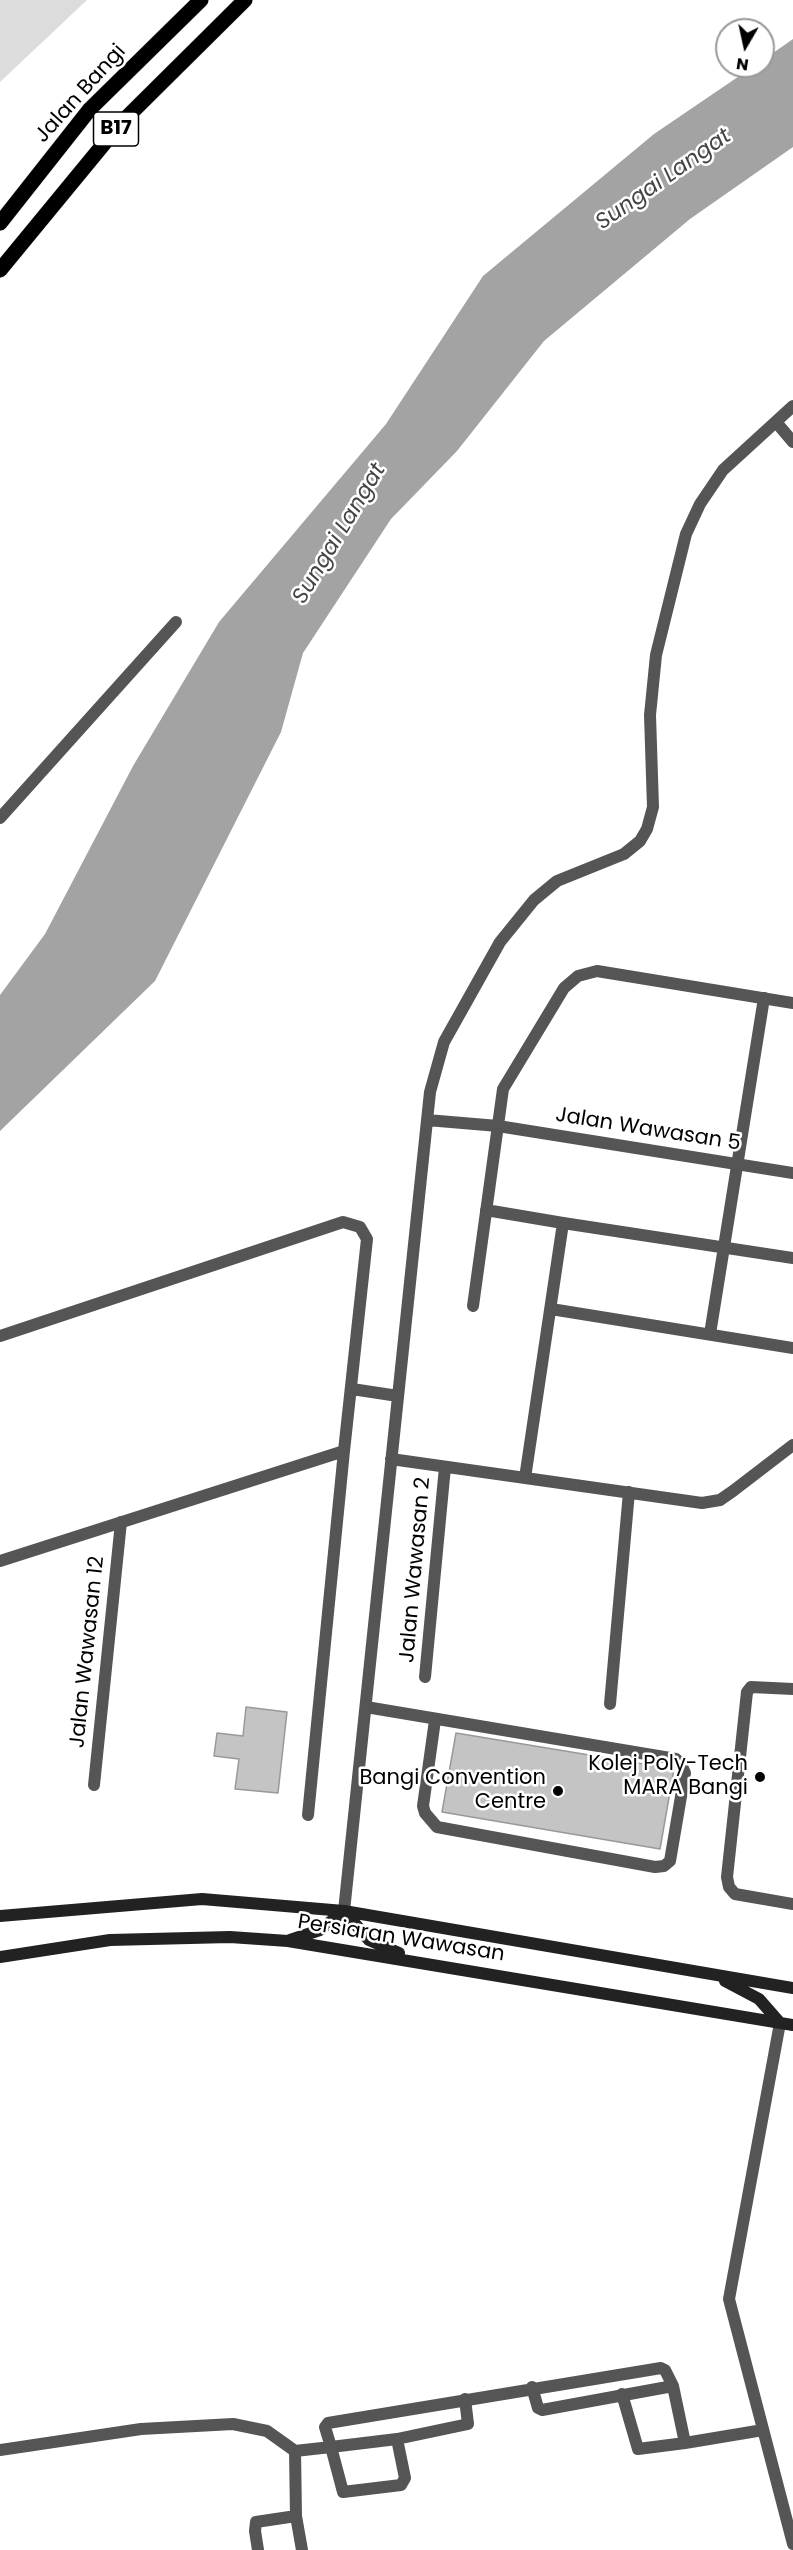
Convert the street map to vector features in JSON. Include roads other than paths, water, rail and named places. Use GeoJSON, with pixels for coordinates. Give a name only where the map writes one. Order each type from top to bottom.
{"type":"FeatureCollection","features":[{"type":"Feature","properties":{"kind":"main road","name":"Jalan Bangi"},"geometry":{"type":"LineString","coordinates":[[0,223],[90,109],[201,0]]}},
{"type":"Feature","properties":{"kind":"main road","name":"B17"},"geometry":{"type":"LineString","coordinates":[[0,270],[121,123],[245,0]]}},
{"type":"Feature","properties":{"kind":"main road","name":"Persiaran Wawasan"},"geometry":{"type":"LineString","coordinates":[[0,1916],[202,1899],[344,1911],[793,1988]]}},
{"type":"Feature","properties":{"kind":"main road"},"geometry":{"type":"LineString","coordinates":[[288,1941],[321,1930],[344,1911],[369,1940],[417,1960]]}},
{"type":"Feature","properties":{"kind":"main road","name":"Persiaran Wawasan"},"geometry":{"type":"LineString","coordinates":[[0,1957],[110,1940],[230,1937],[288,1941],[417,1960],[787,2024]]}},
{"type":"Feature","properties":{"kind":"main road"},"geometry":{"type":"LineString","coordinates":[[716,1976],[759,1999],[787,2024],[793,2016]]}},
{"type":"Feature","properties":{"kind":"street"},"geometry":{"type":"LineString","coordinates":[[344,1911],[430,1092],[444,1041],[500,942],[534,900],[557,881],[624,854],[640,841],[647,829],[653,807],[650,715],[656,655],[686,534],[700,504],[723,470],[792,410]]}},
{"type":"Feature","properties":{"kind":"street"},"geometry":{"type":"LineString","coordinates":[[776,422],[793,442]]}},
{"type":"Feature","properties":{"kind":"street"},"geometry":{"type":"LineString","coordinates":[[0,818],[176,622]]}},
{"type":"Feature","properties":{"kind":"street"},"geometry":{"type":"LineString","coordinates":[[473,1306],[503,1089],[564,988],[578,976],[597,971],[793,1003]]}},
{"type":"Feature","properties":{"kind":"street"},"geometry":{"type":"LineString","coordinates":[[710,1334],[764,998]]}},
{"type":"Feature","properties":{"kind":"street","name":"Jalan Wawasan 5"},"geometry":{"type":"LineString","coordinates":[[427,1120],[498,1126],[793,1173]]}},
{"type":"Feature","properties":{"kind":"street"},"geometry":{"type":"LineString","coordinates":[[486,1210],[793,1258]]}},
{"type":"Feature","properties":{"kind":"street"},"geometry":{"type":"LineString","coordinates":[[0,1336],[343,1222],[360,1227],[367,1239],[308,1815]]}},
{"type":"Feature","properties":{"kind":"street"},"geometry":{"type":"LineString","coordinates":[[525,1478],[563,1223]]}},
{"type":"Feature","properties":{"kind":"street"},"geometry":{"type":"LineString","coordinates":[[551,1309],[793,1348]]}},
{"type":"Feature","properties":{"kind":"street"},"geometry":{"type":"LineString","coordinates":[[352,1389],[398,1396]]}},
{"type":"Feature","properties":{"kind":"street"},"geometry":{"type":"LineString","coordinates":[[391,1459],[702,1503],[720,1500],[793,1445]]}},
{"type":"Feature","properties":{"kind":"street"},"geometry":{"type":"LineString","coordinates":[[0,1561],[344,1451]]}},
{"type":"Feature","properties":{"kind":"street","name":"Jalan Wawasan 2"},"geometry":{"type":"LineString","coordinates":[[425,1677],[445,1467]]}},
{"type":"Feature","properties":{"kind":"street"},"geometry":{"type":"LineString","coordinates":[[610,1704],[629,1492]]}},
{"type":"Feature","properties":{"kind":"street","name":"Jalan Wawasan 12"},"geometry":{"type":"LineString","coordinates":[[94,1785],[121,1522]]}},
{"type":"Feature","properties":{"kind":"street"},"geometry":{"type":"LineString","coordinates":[[793,1689],[752,1687],[747,1692],[727,1877],[729,1887],[735,1893],[793,1904]]}},
{"type":"Feature","properties":{"kind":"street"},"geometry":{"type":"LineString","coordinates":[[366,1707],[676,1759],[685,1773],[670,1861],[664,1866],[655,1867],[437,1827],[425,1813],[423,1806],[435,1720]]}},
{"type":"Feature","properties":{"kind":"street"},"geometry":{"type":"LineString","coordinates":[[787,2024],[729,2299],[793,2544]]}},
{"type":"Feature","properties":{"kind":"street"},"geometry":{"type":"LineString","coordinates":[[397,2439],[404,2482],[344,2492],[325,2427],[328,2423],[532,2387],[661,2368],[665,2370],[673,2386],[685,2443]]}},
{"type":"Feature","properties":{"kind":"street"},"geometry":{"type":"LineString","coordinates":[[532,2387],[540,2410],[673,2386]]}},
{"type":"Feature","properties":{"kind":"street"},"geometry":{"type":"LineString","coordinates":[[622,2394],[638,2449],[763,2430]]}},
{"type":"Feature","properties":{"kind":"street"},"geometry":{"type":"LineString","coordinates":[[0,2450],[141,2429],[233,2424],[267,2430],[295,2451],[397,2439],[468,2424],[465,2399]]}},
{"type":"Feature","properties":{"kind":"street"},"geometry":{"type":"LineString","coordinates":[[295,2451],[296,2516],[302,2550]]}},
{"type":"Feature","properties":{"kind":"street"},"geometry":{"type":"LineString","coordinates":[[258,2550],[256,2522],[296,2516]]}},
{"type":"Feature","properties":{"kind":"water","name":"Sungai Langat"},"geometry":{"type":"Polygon","coordinates":[[[793,39],[793,147],[690,219],[544,341],[457,451],[391,519],[303,653],[281,732],[155,981],[0,1131],[0,995],[45,934],[133,766],[219,622],[386,424],[483,276],[654,134],[736,78],[775,78],[775,52],[793,39]]]}},
{"type":"Feature","properties":{"kind":"place","name":"Kolej Poly-Tech MARA Bangi"},"geometry":{"type":"Point","coordinates":[760,1777]}},
{"type":"Feature","properties":{"kind":"place","name":"Bangi Convention Centre"},"geometry":{"type":"Point","coordinates":[558,1791]}}]}
